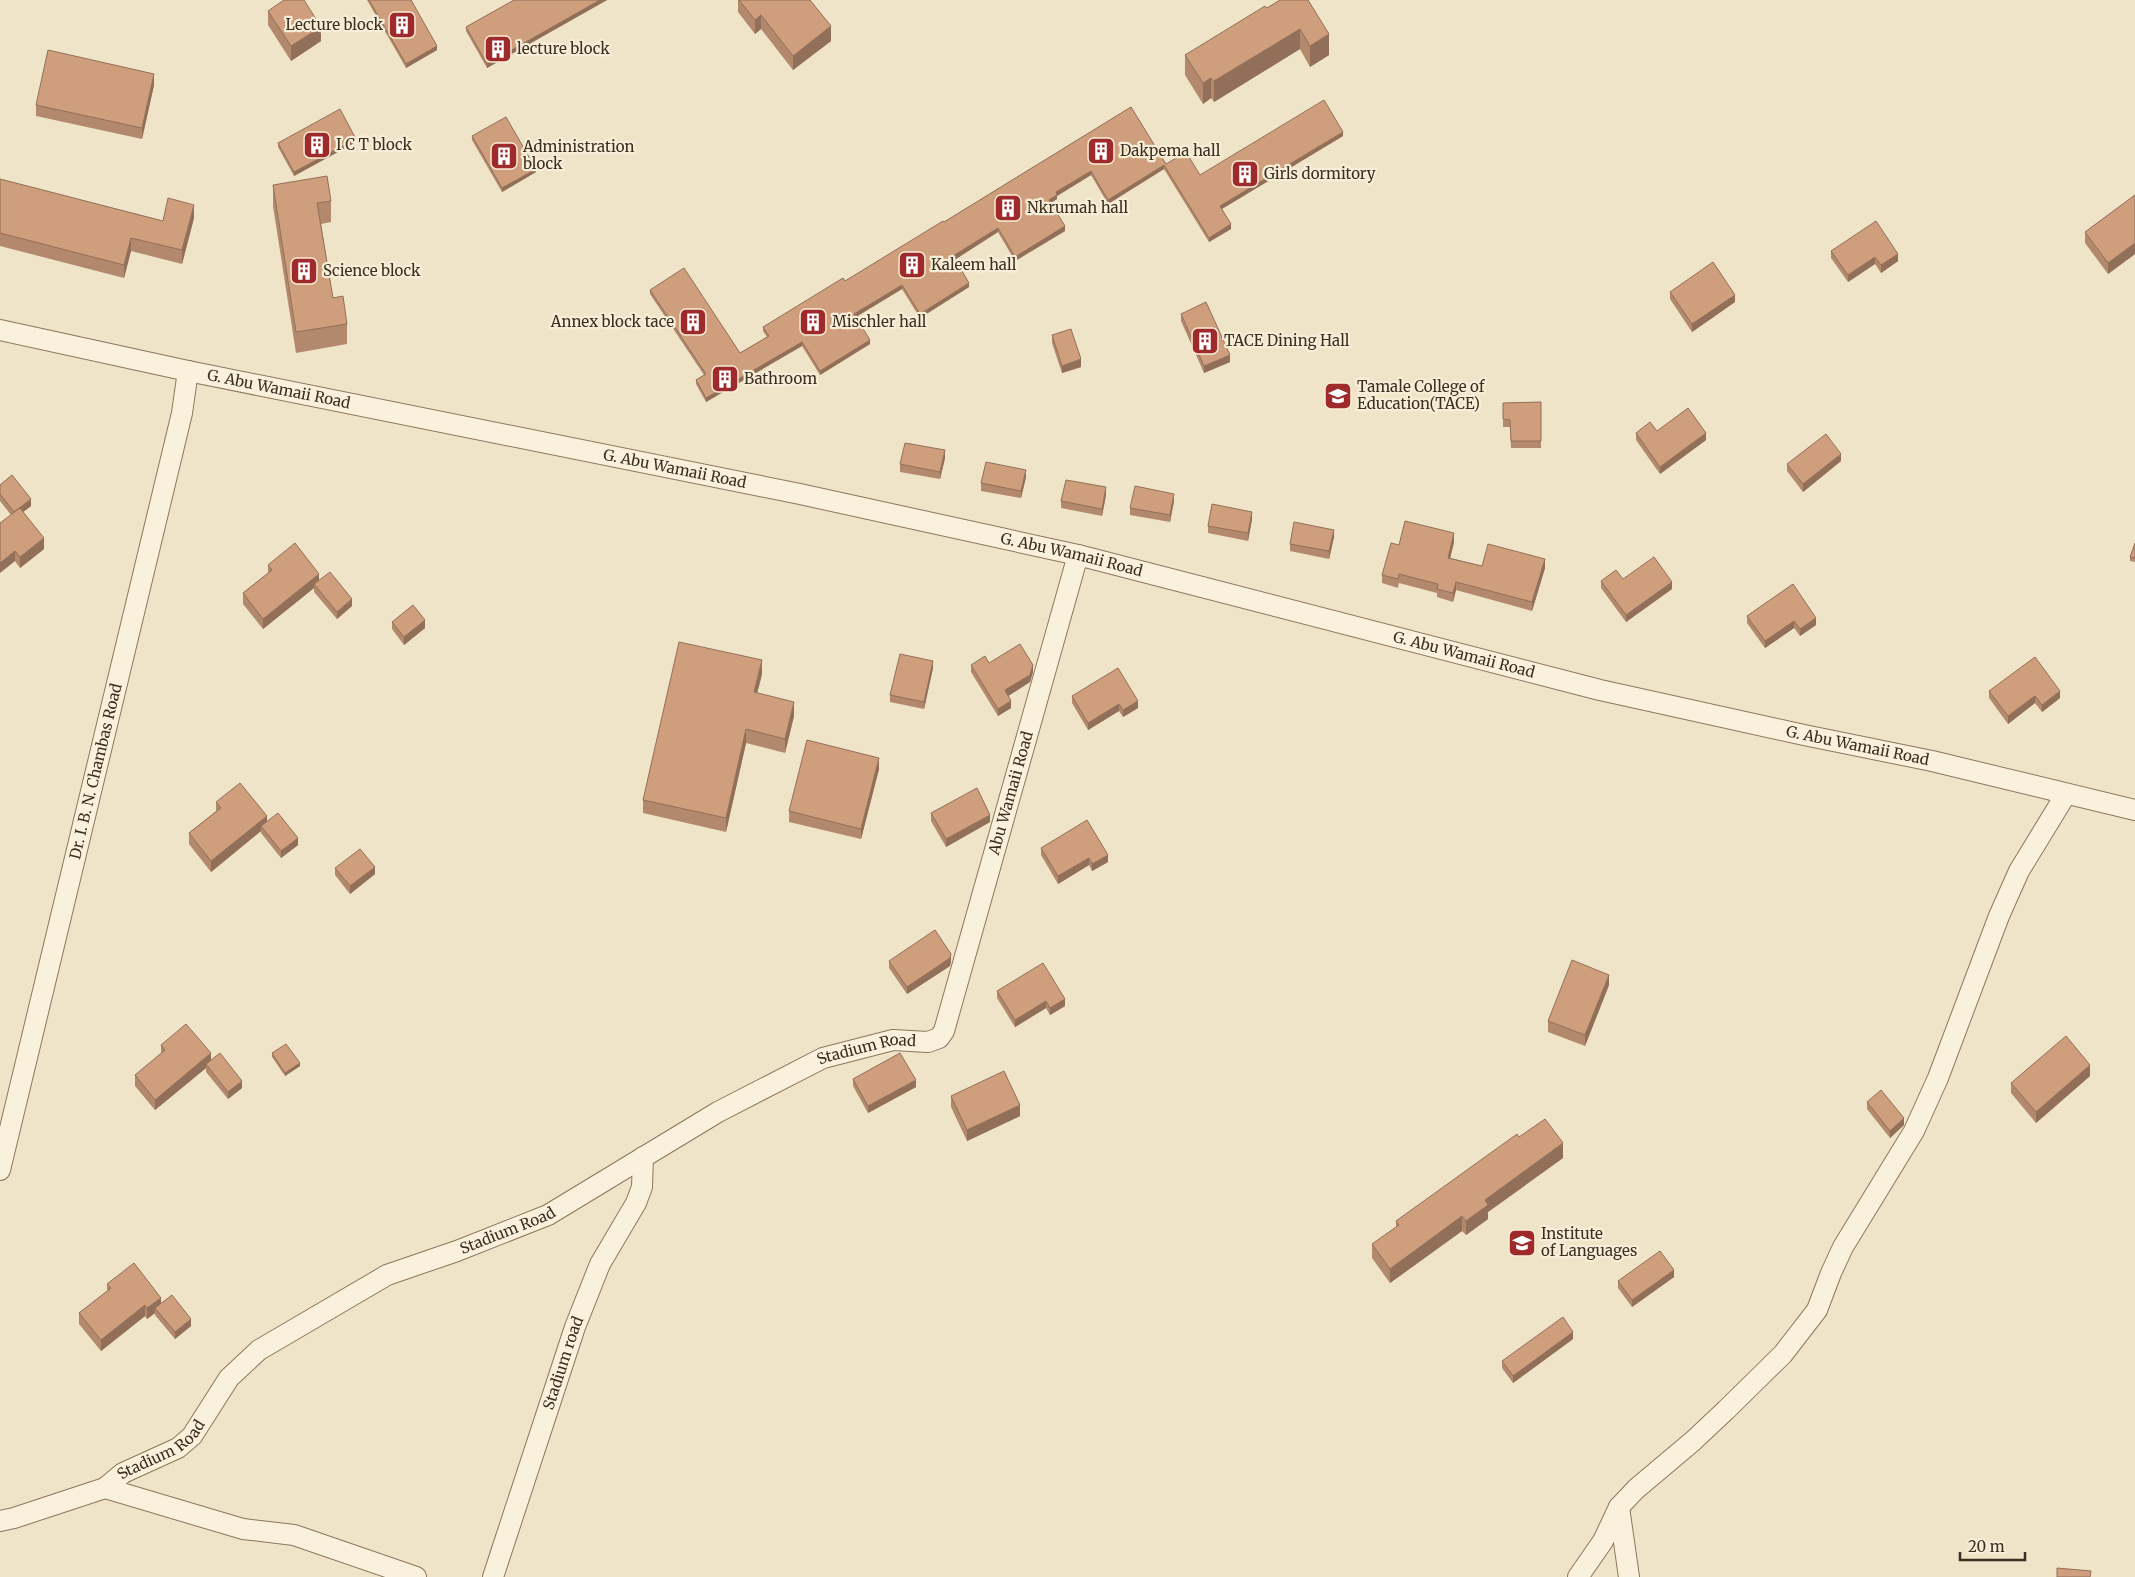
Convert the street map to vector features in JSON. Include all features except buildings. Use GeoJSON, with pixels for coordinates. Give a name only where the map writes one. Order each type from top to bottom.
{"type":"FeatureCollection","features":[{"type":"Feature","properties":{"kind":"street","name":"G. Abu Wamaii Road"},"geometry":{"type":"LineString","coordinates":[[0,330],[188,371],[800,494],[1078,555],[1591,688],[1932,761],[2135,810]]}},
{"type":"Feature","properties":{"kind":"street","name":"Dr. I. B. N. Chambas Road"},"geometry":{"type":"LineString","coordinates":[[0,1170],[182,413],[188,371]]}},
{"type":"Feature","properties":{"kind":"street","name":"Abu Wamaii Road"},"geometry":{"type":"LineString","coordinates":[[944,1031],[1078,555]]}},
{"type":"Feature","properties":{"kind":"street"},"geometry":{"type":"LineString","coordinates":[[1578,1577],[1603,1541],[1619,1507],[1636,1489],[1726,1410],[1783,1354],[1817,1310],[1843,1247],[1914,1131],[1938,1078],[2003,907],[2019,871],[2066,794]]}},
{"type":"Feature","properties":{"kind":"street","name":"Stadium Road"},"geometry":{"type":"LineString","coordinates":[[105,1488],[123,1473],[178,1448],[192,1436],[229,1378],[259,1350],[387,1275],[457,1251],[548,1215],[718,1112],[823,1058],[893,1040],[928,1042],[939,1038],[944,1031]]}},
{"type":"Feature","properties":{"kind":"street","name":"Stadium road"},"geometry":{"type":"LineString","coordinates":[[493,1577],[575,1327],[600,1264],[636,1203],[642,1187],[643,1157]]}},
{"type":"Feature","properties":{"kind":"street"},"geometry":{"type":"LineString","coordinates":[[0,1521],[105,1488],[243,1528],[294,1535],[416,1577]]}},
{"type":"Feature","properties":{"kind":"street"},"geometry":{"type":"LineString","coordinates":[[1619,1507],[1629,1577]]}},
{"type":"Feature","properties":{"kind":"place","name":"Lecture block"},"geometry":{"type":"Point","coordinates":[402,25]}},
{"type":"Feature","properties":{"kind":"place","name":"lecture block"},"geometry":{"type":"Point","coordinates":[498,49]}},
{"type":"Feature","properties":{"kind":"place","name":"I C T block"},"geometry":{"type":"Point","coordinates":[317,145]}},
{"type":"Feature","properties":{"kind":"place","name":"Dakpema hall"},"geometry":{"type":"Point","coordinates":[1101,151]}},
{"type":"Feature","properties":{"kind":"place","name":"Administration block"},"geometry":{"type":"Point","coordinates":[504,156]}},
{"type":"Feature","properties":{"kind":"place","name":"Girls dormitory"},"geometry":{"type":"Point","coordinates":[1245,174]}},
{"type":"Feature","properties":{"kind":"place","name":"Nkrumah hall"},"geometry":{"type":"Point","coordinates":[1008,208]}},
{"type":"Feature","properties":{"kind":"place","name":"Kaleem hall"},"geometry":{"type":"Point","coordinates":[912,265]}},
{"type":"Feature","properties":{"kind":"place","name":"Science block"},"geometry":{"type":"Point","coordinates":[304,271]}},
{"type":"Feature","properties":{"kind":"place","name":"Annex block tace"},"geometry":{"type":"Point","coordinates":[693,322]}},
{"type":"Feature","properties":{"kind":"place","name":"Mischler hall"},"geometry":{"type":"Point","coordinates":[813,322]}},
{"type":"Feature","properties":{"kind":"place","name":"TACE Dining Hall"},"geometry":{"type":"Point","coordinates":[1205,341]}},
{"type":"Feature","properties":{"kind":"place","name":"Bathroom"},"geometry":{"type":"Point","coordinates":[725,379]}},
{"type":"Feature","properties":{"kind":"place","name":"Tamale College of Education(TACE)"},"geometry":{"type":"Point","coordinates":[1338,396]}},
{"type":"Feature","properties":{"kind":"place","name":"Institute of Languages"},"geometry":{"type":"Point","coordinates":[1522,1243]}}]}
